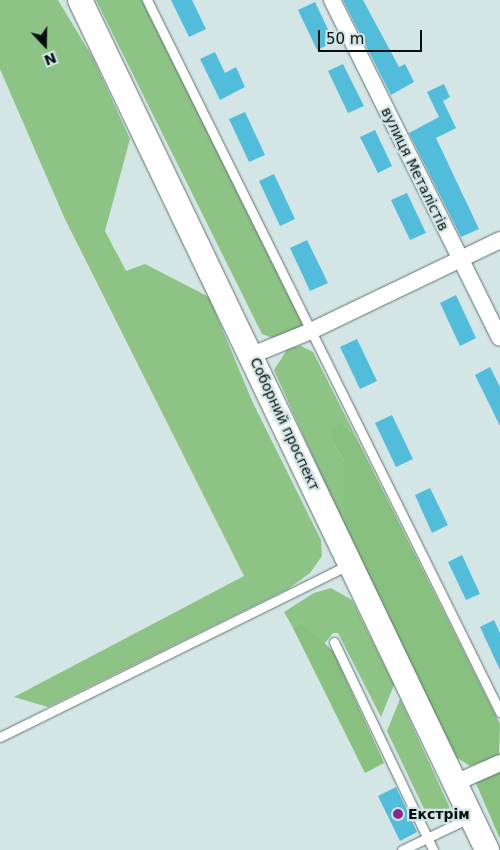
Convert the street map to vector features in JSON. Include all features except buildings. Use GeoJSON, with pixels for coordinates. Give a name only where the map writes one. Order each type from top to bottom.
{"type":"FeatureCollection","features":[{"type":"Feature","properties":{"kind":"main road","name":"Соборний проспект"},"geometry":{"type":"LineString","coordinates":[[80,0],[252,355],[487,850]]}},
{"type":"Feature","properties":{"kind":"street","name":"вулиця Металістів"},"geometry":{"type":"LineString","coordinates":[[332,0],[500,338]]}},
{"type":"Feature","properties":{"kind":"street"},"geometry":{"type":"LineString","coordinates":[[252,355],[311,331],[500,240]]}},
{"type":"Feature","properties":{"kind":"street"},"geometry":{"type":"LineString","coordinates":[[455,782],[500,763]]}},
{"type":"Feature","properties":{"kind":"lane"},"geometry":{"type":"LineString","coordinates":[[146,0],[500,712]]}},
{"type":"Feature","properties":{"kind":"lane"},"geometry":{"type":"LineString","coordinates":[[0,737],[350,564]]}},
{"type":"Feature","properties":{"kind":"lane"},"geometry":{"type":"LineString","coordinates":[[334,642],[433,850]]}},
{"type":"Feature","properties":{"kind":"lane"},"geometry":{"type":"LineString","coordinates":[[402,850],[471,816]]}},
{"type":"Feature","properties":{"kind":"green space"},"geometry":{"type":"Polygon","coordinates":[[[0,0],[58,0],[93,58],[130,139],[105,231],[126,271],[145,264],[209,297],[253,403],[321,540],[322,556],[310,573],[288,589],[48,707],[14,697],[244,576],[64,217],[0,69],[0,0]]]}},
{"type":"Feature","properties":{"kind":"green space"},"geometry":{"type":"Polygon","coordinates":[[[96,0],[142,0],[305,327],[275,339],[262,334],[96,0]]]}},
{"type":"Feature","properties":{"kind":"green space"},"geometry":{"type":"Polygon","coordinates":[[[301,346],[313,352],[356,437],[341,422],[333,442],[344,461],[352,544],[274,370],[288,348],[301,346]]]}},
{"type":"Feature","properties":{"kind":"green space"},"geometry":{"type":"Polygon","coordinates":[[[341,422],[356,437],[500,724],[499,756],[470,766],[456,757],[352,544],[344,516],[344,461],[333,442],[331,429],[341,422]]]}},
{"type":"Feature","properties":{"kind":"green space"},"geometry":{"type":"Polygon","coordinates":[[[331,588],[352,600],[394,685],[381,717],[338,633],[333,633],[324,644],[301,622],[293,628],[284,612],[314,593],[331,588]]]}},
{"type":"Feature","properties":{"kind":"green space"},"geometry":{"type":"Polygon","coordinates":[[[301,622],[333,651],[384,763],[365,773],[293,628],[301,622]]]}},
{"type":"Feature","properties":{"kind":"green space"},"geometry":{"type":"Polygon","coordinates":[[[400,699],[449,806],[450,817],[441,822],[427,815],[387,731],[400,699]]]}},
{"type":"Feature","properties":{"kind":"green space"},"geometry":{"type":"Polygon","coordinates":[[[500,770],[500,839],[475,781],[500,770]]]}},
{"type":"Feature","properties":{"kind":"place","name":"Екстрім"},"geometry":{"type":"Point","coordinates":[398,814]}}]}
